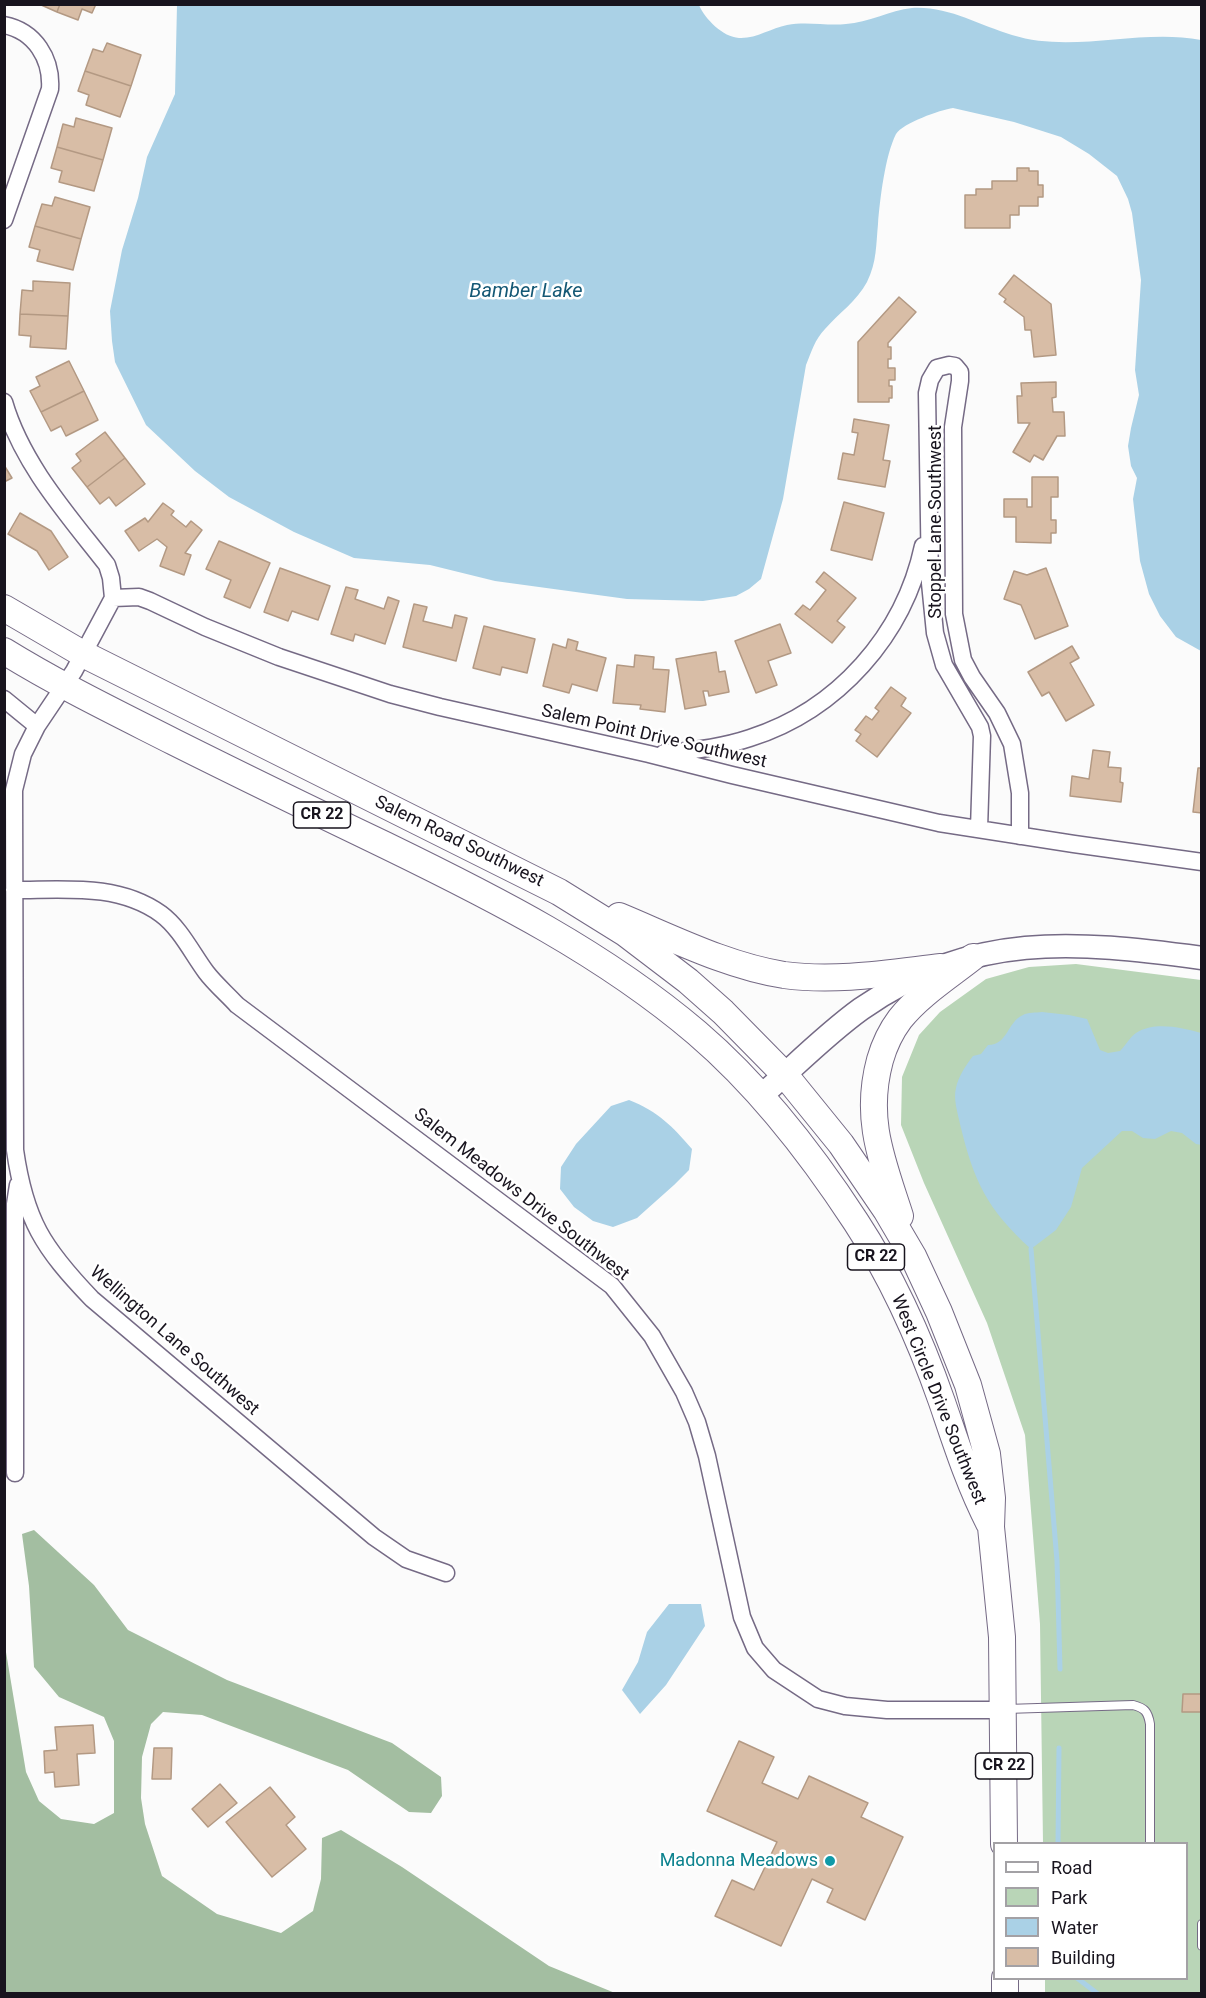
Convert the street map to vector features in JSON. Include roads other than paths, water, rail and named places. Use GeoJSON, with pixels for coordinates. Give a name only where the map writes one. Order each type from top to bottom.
{"type":"FeatureCollection","features":[{"type":"Feature","properties":{"kind":"main road","name":"Salem Road Southwest"},"geometry":{"type":"LineString","coordinates":[[4,608],[74,670],[277,793],[443,873],[548,929],[619,973],[699,1034],[761,1096]]}},
{"type":"Feature","properties":{"kind":"main road","name":"Salem Road Southwest"},"geometry":{"type":"LineString","coordinates":[[4,651],[74,670],[560,892],[625,933],[688,981],[723,1012],[785,1075]]}},
{"type":"Feature","properties":{"kind":"main road"},"geometry":{"type":"LineString","coordinates":[[560,892],[722,958],[782,974],[836,978],[941,967]]}},
{"type":"Feature","properties":{"kind":"main road"},"geometry":{"type":"LineString","coordinates":[[761,1096],[861,1010],[914,978],[941,967],[973,957],[1020,948],[1066,945],[1119,948],[1202,958]]}},
{"type":"Feature","properties":{"kind":"main road"},"geometry":{"type":"LineString","coordinates":[[913,1256],[878,1146],[873,1109],[875,1083],[888,1039],[900,1019],[921,998],[973,957]]}},
{"type":"Feature","properties":{"kind":"main road","name":"West Circle Drive Southwest"},"geometry":{"type":"LineString","coordinates":[[785,1075],[841,1144],[886,1210],[913,1256],[957,1356],[983,1433],[990,1476],[991,1527],[1000,1605],[1004,1710],[1004,1842]]}},
{"type":"Feature","properties":{"kind":"main road","name":"West Circle Drive Southwest"},"geometry":{"type":"LineString","coordinates":[[761,1096],[812,1159],[876,1256],[911,1325],[942,1403],[961,1460],[991,1527]]}},
{"type":"Feature","properties":{"kind":"street"},"geometry":{"type":"LineString","coordinates":[[4,25],[16,27],[35,42],[44,54],[51,78],[50,89],[5,215]]}},
{"type":"Feature","properties":{"kind":"street"},"geometry":{"type":"LineString","coordinates":[[4,180],[5,215]]}},
{"type":"Feature","properties":{"kind":"street","name":"Stoppel Lane Southwest"},"geometry":{"type":"LineString","coordinates":[[979,829],[982,736],[975,717],[959,694],[944,665],[939,650],[930,583],[927,393],[933,374],[942,365],[955,366],[960,372],[953,427],[954,614],[963,660],[997,713],[1012,744],[1020,793],[1020,836]]}},
{"type":"Feature","properties":{"kind":"street"},"geometry":{"type":"LineString","coordinates":[[4,402],[27,458],[106,565],[111,578],[113,598],[74,670]]}},
{"type":"Feature","properties":{"kind":"street","name":"Stoppel Lane Southwest"},"geometry":{"type":"LineString","coordinates":[[649,754],[708,748],[751,738],[795,718],[820,703],[863,665],[893,625],[914,582],[929,518]]}},
{"type":"Feature","properties":{"kind":"street","name":"Salem Point Drive Southwest"},"geometry":{"type":"LineString","coordinates":[[113,598],[139,597],[204,627],[279,657],[390,694],[887,812],[1020,836],[1202,861]]}},
{"type":"Feature","properties":{"kind":"street","name":"Wellington Lane Southwest"},"geometry":{"type":"LineString","coordinates":[[74,670],[37,726],[18,768],[14,790],[15,1150],[25,1201],[35,1227],[48,1249],[92,1299],[374,1537],[406,1559],[446,1573]]}},
{"type":"Feature","properties":{"kind":"street"},"geometry":{"type":"LineString","coordinates":[[4,699],[37,726]]}},
{"type":"Feature","properties":{"kind":"street","name":"Salem Meadows Drive Southwest"},"geometry":{"type":"LineString","coordinates":[[14,890],[98,890],[134,900],[162,915],[208,974],[237,1005],[612,1286],[652,1336],[684,1392],[697,1422],[707,1456],[742,1617],[755,1648],[774,1670],[818,1700],[845,1706],[887,1710],[1004,1710]]}},
{"type":"Feature","properties":{"kind":"street"},"geometry":{"type":"LineString","coordinates":[[15,1473],[15,1204],[19,1176]]}},
{"type":"Feature","properties":{"kind":"lane"},"geometry":{"type":"LineString","coordinates":[[1004,1710],[1133,1704],[1143,1707],[1149,1714],[1150,1724],[1150,1842]]}},
{"type":"Feature","properties":{"kind":"lane"},"geometry":{"type":"LineString","coordinates":[[1202,1924],[1202,1946]]}},
{"type":"Feature","properties":{"kind":"water","name":"Bamber Lake"},"geometry":{"type":"Polygon","coordinates":[[[177,5],[699,5],[715,26],[739,38],[751,37],[787,25],[854,23],[904,9],[926,8],[951,13],[1012,35],[1035,40],[1082,42],[1178,37],[1201,40],[1201,651],[1176,637],[1160,616],[1149,594],[1140,561],[1133,499],[1137,478],[1131,466],[1128,446],[1139,395],[1135,370],[1141,280],[1128,199],[1117,176],[1089,154],[1061,137],[1014,122],[953,108],[914,121],[896,134],[884,178],[873,267],[858,295],[822,333],[806,365],[783,499],[761,579],[736,596],[703,601],[627,599],[495,581],[430,565],[354,558],[294,532],[229,497],[195,471],[146,425],[115,362],[112,341],[110,311],[122,250],[138,198],[147,157],[175,94],[177,5]]]}},
{"type":"Feature","properties":{"kind":"water"},"geometry":{"type":"Polygon","coordinates":[[[1042,1012],[1087,1019],[1100,1050],[1108,1053],[1120,1051],[1136,1033],[1152,1027],[1186,1029],[1201,1033],[1202,1145],[1196,1144],[1182,1133],[1171,1131],[1155,1139],[1143,1138],[1132,1131],[1122,1131],[1082,1168],[1071,1207],[1056,1230],[1031,1249],[1003,1221],[984,1193],[965,1144],[955,1092],[960,1075],[973,1056],[981,1054],[988,1045],[1000,1041],[1018,1018],[1027,1013],[1042,1012]]]}},
{"type":"Feature","properties":{"kind":"water"},"geometry":{"type":"Polygon","coordinates":[[[629,1100],[649,1109],[664,1120],[692,1149],[689,1170],[674,1185],[637,1218],[613,1227],[593,1221],[574,1207],[560,1189],[561,1167],[576,1144],[611,1106],[629,1100]]]}},
{"type":"Feature","properties":{"kind":"water"},"geometry":{"type":"Polygon","coordinates":[[[669,1604],[701,1604],[705,1626],[666,1685],[640,1714],[622,1690],[638,1662],[647,1632],[669,1604]]]}},
{"type":"Feature","properties":{"kind":"waterway"},"geometry":{"type":"LineString","coordinates":[[1031,1249],[1057,1561],[1060,1669]]}},
{"type":"Feature","properties":{"kind":"waterway"},"geometry":{"type":"LineString","coordinates":[[1058,1842],[1059,1748]]}},
{"type":"Feature","properties":{"kind":"waterway"},"geometry":{"type":"LineString","coordinates":[[1080,1980],[1098,1994]]}},
{"type":"Feature","properties":{"kind":"place","name":"Madonna Meadows"},"geometry":{"type":"Point","coordinates":[830,1861]}}]}
